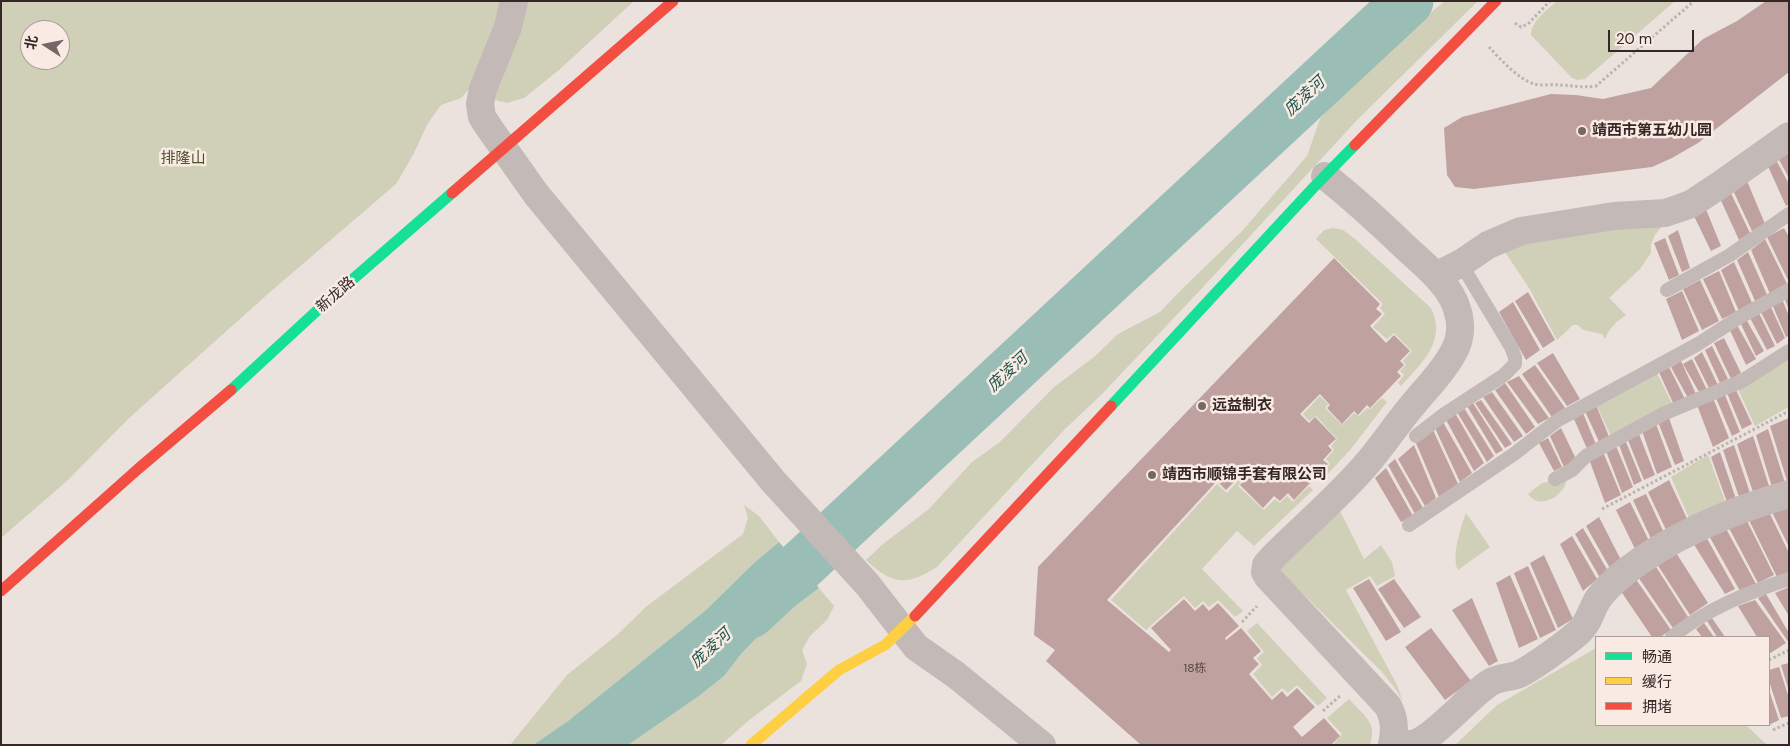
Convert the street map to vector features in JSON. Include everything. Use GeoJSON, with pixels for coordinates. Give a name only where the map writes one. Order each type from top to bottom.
{"type":"FeatureCollection","features":[{"type":"Feature","properties":{"kind":"main road","name":"新龙路"},"geometry":{"type":"LineString","coordinates":[[1,592],[138,469],[245,378],[499,141],[673,1]]}},
{"type":"Feature","properties":{"kind":"main road"},"geometry":{"type":"LineString","coordinates":[[751,745],[839,670],[885,645],[963,567],[1325,176],[1496,1]]}},
{"type":"Feature","properties":{"kind":"main road","name":"新龙路"},"geometry":{"type":"LineString","coordinates":[[271,338],[438,190]]}},
{"type":"Feature","properties":{"kind":"main road"},"geometry":{"type":"LineString","coordinates":[[1,578],[175,422]]}},
{"type":"Feature","properties":{"kind":"street"},"geometry":{"type":"LineString","coordinates":[[514,1],[508,27],[483,89],[480,104],[482,117],[536,194],[773,480],[867,584],[916,648],[956,675],[1042,745]]}},
{"type":"Feature","properties":{"kind":"street"},"geometry":{"type":"LineString","coordinates":[[1436,276],[1463,262],[1488,245],[1521,231],[1614,216],[1665,213],[1691,204],[1789,136]]}},
{"type":"Feature","properties":{"kind":"street"},"geometry":{"type":"LineString","coordinates":[[1325,176],[1362,206],[1436,276],[1453,299],[1460,321],[1460,336],[1454,352],[1444,369],[1413,403],[1365,466],[1266,565],[1265,572],[1268,577],[1388,706],[1393,716],[1394,731],[1392,744],[1412,744],[1424,739],[1492,681],[1504,676],[1516,676],[1531,668],[1580,631],[1591,616],[1598,599],[1613,582],[1653,552],[1710,521],[1789,494]]}},
{"type":"Feature","properties":{"kind":"lane"},"geometry":{"type":"LineString","coordinates":[[1667,290],[1730,255],[1789,214]]}},
{"type":"Feature","properties":{"kind":"lane"},"geometry":{"type":"LineString","coordinates":[[1416,436],[1443,415],[1511,370],[1515,364],[1515,356],[1511,347],[1466,272],[1463,262]]}},
{"type":"Feature","properties":{"kind":"lane"},"geometry":{"type":"LineString","coordinates":[[1409,526],[1514,454],[1566,415],[1698,344],[1738,318],[1789,290]]}},
{"type":"Feature","properties":{"kind":"lane"},"geometry":{"type":"LineString","coordinates":[[1555,479],[1572,470],[1586,456],[1663,414],[1742,381],[1789,351]]}},
{"type":"Feature","properties":{"kind":"lane"},"geometry":{"type":"LineString","coordinates":[[1673,636],[1691,623],[1725,604],[1789,579]]}},
{"type":"Feature","properties":{"kind":"path"},"geometry":{"type":"LineString","coordinates":[[1510,17],[1516,25],[1522,28],[1550,1]]}},
{"type":"Feature","properties":{"kind":"path"},"geometry":{"type":"LineString","coordinates":[[1484,41],[1508,66],[1523,78],[1535,84],[1581,88],[1596,86],[1694,1]]}},
{"type":"Feature","properties":{"kind":"path"},"geometry":{"type":"LineString","coordinates":[[1602,509],[1789,412]]}},
{"type":"Feature","properties":{"kind":"path"},"geometry":{"type":"LineString","coordinates":[[1770,660],[1789,650]]}},
{"type":"Feature","properties":{"kind":"path"},"geometry":{"type":"LineString","coordinates":[[1772,730],[1789,723]]}},
{"type":"Feature","properties":{"kind":"green space","name":"排隆山"},"geometry":{"type":"Polygon","coordinates":[[[1,1],[502,1],[487,57],[472,86],[461,98],[441,105],[428,123],[413,155],[396,184],[269,293],[128,419],[67,481],[1,538],[1,1]]]}},
{"type":"Feature","properties":{"kind":"green space"},"geometry":{"type":"Polygon","coordinates":[[[524,1],[634,1],[559,70],[524,98],[507,103],[498,101],[493,97],[524,1]]]}},
{"type":"Feature","properties":{"kind":"green space"},"geometry":{"type":"Polygon","coordinates":[[[1445,1],[1478,1],[1357,120],[1205,285],[1102,394],[1065,429],[937,567],[916,578],[899,580],[883,574],[866,560],[883,544],[929,509],[972,462],[1000,442],[1054,387],[1094,357],[1118,334],[1160,312],[1242,231],[1307,156],[1320,119],[1343,92],[1419,22],[1445,1]]]}},
{"type":"Feature","properties":{"kind":"green space"},"geometry":{"type":"Polygon","coordinates":[[[1557,1],[1675,1],[1585,79],[1578,80],[1572,78],[1531,35],[1537,20],[1557,1]]]}},
{"type":"Feature","properties":{"kind":"green space"},"geometry":{"type":"Polygon","coordinates":[[[1666,221],[1655,235],[1651,244],[1651,253],[1640,269],[1609,298],[1626,315],[1614,325],[1605,339],[1602,334],[1583,330],[1578,325],[1573,325],[1557,340],[1529,288],[1501,246],[1666,221]]]}},
{"type":"Feature","properties":{"kind":"green space"},"geometry":{"type":"Polygon","coordinates":[[[1333,228],[1343,230],[1354,238],[1431,308],[1436,331],[1434,341],[1424,360],[1401,386],[1398,383],[1404,375],[1400,371],[1406,365],[1403,361],[1412,351],[1394,333],[1387,339],[1373,327],[1385,314],[1380,308],[1383,304],[1316,239],[1324,230],[1333,228]]]}},
{"type":"Feature","properties":{"kind":"green space"},"geometry":{"type":"Polygon","coordinates":[[[1789,355],[1789,407],[1755,426],[1737,387],[1789,355]]]}},
{"type":"Feature","properties":{"kind":"green space"},"geometry":{"type":"Polygon","coordinates":[[[1656,371],[1674,408],[1613,440],[1595,402],[1656,371]]]}},
{"type":"Feature","properties":{"kind":"green space"},"geometry":{"type":"Polygon","coordinates":[[[1320,396],[1328,404],[1325,408],[1342,425],[1354,413],[1359,416],[1382,398],[1387,402],[1351,449],[1324,478],[1320,474],[1330,464],[1326,459],[1334,450],[1331,446],[1337,439],[1316,416],[1309,421],[1303,414],[1320,396]]]}},
{"type":"Feature","properties":{"kind":"green space"},"geometry":{"type":"Polygon","coordinates":[[[1708,455],[1728,509],[1692,525],[1671,477],[1708,455]]]}},
{"type":"Feature","properties":{"kind":"green space"},"geometry":{"type":"Polygon","coordinates":[[[1247,471],[1249,473],[1238,486],[1264,510],[1275,499],[1280,503],[1287,496],[1293,502],[1309,486],[1313,490],[1254,546],[1237,531],[1202,569],[1243,611],[1235,617],[1218,600],[1209,607],[1203,601],[1195,608],[1184,596],[1146,630],[1111,600],[1217,484],[1227,493],[1247,471]]]}},
{"type":"Feature","properties":{"kind":"green space"},"geometry":{"type":"Polygon","coordinates":[[[1567,477],[1563,489],[1552,499],[1539,501],[1533,499],[1528,494],[1542,483],[1567,477]]]}},
{"type":"Feature","properties":{"kind":"green space"},"geometry":{"type":"Polygon","coordinates":[[[744,505],[759,516],[779,542],[754,563],[706,610],[568,721],[533,745],[510,745],[567,675],[618,634],[647,606],[743,534],[748,518],[744,505]]]}},
{"type":"Feature","properties":{"kind":"green space"},"geometry":{"type":"Polygon","coordinates":[[[1339,509],[1364,559],[1381,545],[1392,562],[1395,576],[1377,586],[1370,576],[1346,590],[1397,685],[1403,702],[1382,672],[1280,569],[1339,509]]]}},
{"type":"Feature","properties":{"kind":"green space"},"geometry":{"type":"Polygon","coordinates":[[[1466,513],[1490,547],[1458,570],[1456,550],[1459,533],[1466,513]]]}},
{"type":"Feature","properties":{"kind":"green space"},"geometry":{"type":"Polygon","coordinates":[[[819,588],[834,606],[827,620],[810,636],[802,650],[807,664],[801,681],[748,721],[721,745],[628,745],[699,696],[724,676],[741,654],[765,629],[819,588]]]}},
{"type":"Feature","properties":{"kind":"green space"},"geometry":{"type":"Polygon","coordinates":[[[1257,623],[1327,698],[1318,706],[1297,685],[1288,693],[1282,688],[1272,697],[1253,674],[1262,665],[1257,658],[1264,652],[1247,631],[1257,623]]]}},
{"type":"Feature","properties":{"kind":"green space"},"geometry":{"type":"Polygon","coordinates":[[[1595,649],[1595,726],[1747,726],[1767,745],[1455,745],[1497,705],[1595,649]]]}},
{"type":"Feature","properties":{"kind":"green space"},"geometry":{"type":"Polygon","coordinates":[[[1349,699],[1368,719],[1371,725],[1372,737],[1370,745],[1334,744],[1342,734],[1327,718],[1349,699]]]}},
{"type":"Feature","properties":{"kind":"water"},"geometry":{"type":"Polygon","coordinates":[[[779,542],[819,588],[765,629],[741,654],[724,676],[699,696],[628,745],[533,745],[568,721],[706,610],[754,563],[779,542]]]}},
{"type":"Feature","properties":{"kind":"building"},"geometry":{"type":"Polygon","coordinates":[[[1766,1],[1789,1],[1789,72],[1698,143],[1672,158],[1652,167],[1474,189],[1455,187],[1447,175],[1444,128],[1462,117],[1551,94],[1603,99],[1651,88],[1703,39],[1737,21],[1766,1]]]}},
{"type":"Feature","properties":{"kind":"building"},"geometry":{"type":"Polygon","coordinates":[[[1789,148],[1789,178],[1777,156],[1789,148]]]}},
{"type":"Feature","properties":{"kind":"building"},"geometry":{"type":"Polygon","coordinates":[[[1775,158],[1789,184],[1789,204],[1786,206],[1767,164],[1775,158]]]}},
{"type":"Feature","properties":{"kind":"building"},"geometry":{"type":"Polygon","coordinates":[[[1745,176],[1765,224],[1752,231],[1731,186],[1745,176]]]}},
{"type":"Feature","properties":{"kind":"building"},"geometry":{"type":"Polygon","coordinates":[[[1728,187],[1750,233],[1739,240],[1718,194],[1728,187]]]}},
{"type":"Feature","properties":{"kind":"building"},"geometry":{"type":"Polygon","coordinates":[[[1705,207],[1721,246],[1711,251],[1693,214],[1705,207]]]}},
{"type":"Feature","properties":{"kind":"building"},"geometry":{"type":"Polygon","coordinates":[[[1784,228],[1789,237],[1789,282],[1767,237],[1784,228]]]}},
{"type":"Feature","properties":{"kind":"building"},"geometry":{"type":"Polygon","coordinates":[[[1678,230],[1690,268],[1682,272],[1668,236],[1678,230]]]}},
{"type":"Feature","properties":{"kind":"building"},"geometry":{"type":"Polygon","coordinates":[[[1665,238],[1679,275],[1669,280],[1654,243],[1665,238]]]}},
{"type":"Feature","properties":{"kind":"building"},"geometry":{"type":"Polygon","coordinates":[[[1765,239],[1788,286],[1771,296],[1751,250],[1765,239]]]}},
{"type":"Feature","properties":{"kind":"building"},"geometry":{"type":"Polygon","coordinates":[[[1748,252],[1768,297],[1756,303],[1737,260],[1748,252]]]}},
{"type":"Feature","properties":{"kind":"building"},"geometry":{"type":"Polygon","coordinates":[[[1334,258],[1380,304],[1376,309],[1382,314],[1370,326],[1386,343],[1394,335],[1410,351],[1400,361],[1404,365],[1397,372],[1401,376],[1370,408],[1367,405],[1358,415],[1354,411],[1342,424],[1327,408],[1330,405],[1320,394],[1300,414],[1309,423],[1315,417],[1336,439],[1328,446],[1332,450],[1323,460],[1328,464],[1294,500],[1288,493],[1280,501],[1274,496],[1263,508],[1240,485],[1251,473],[1247,469],[1226,490],[1217,481],[1107,600],[1169,652],[1171,650],[1151,628],[1184,599],[1195,611],[1203,604],[1209,611],[1218,603],[1239,626],[1225,638],[1226,640],[1241,628],[1261,651],[1253,658],[1259,664],[1249,674],[1272,700],[1282,691],[1287,697],[1297,688],[1315,707],[1293,727],[1302,737],[1324,718],[1340,736],[1331,745],[1141,745],[1046,661],[1055,650],[1034,635],[1038,567],[1334,258]]]}},
{"type":"Feature","properties":{"kind":"building"},"geometry":{"type":"Polygon","coordinates":[[[1734,262],[1753,305],[1739,311],[1721,270],[1734,262]]]}},
{"type":"Feature","properties":{"kind":"building"},"geometry":{"type":"Polygon","coordinates":[[[1719,271],[1736,312],[1722,319],[1703,279],[1719,271]]]}},
{"type":"Feature","properties":{"kind":"building"},"geometry":{"type":"Polygon","coordinates":[[[1700,280],[1719,321],[1702,330],[1683,289],[1700,280]]]}},
{"type":"Feature","properties":{"kind":"building"},"geometry":{"type":"Polygon","coordinates":[[[1682,291],[1699,331],[1682,340],[1666,299],[1682,291]]]}},
{"type":"Feature","properties":{"kind":"building"},"geometry":{"type":"Polygon","coordinates":[[[1528,292],[1555,340],[1543,348],[1515,301],[1528,292]]]}},
{"type":"Feature","properties":{"kind":"building"},"geometry":{"type":"Polygon","coordinates":[[[1789,295],[1789,310],[1784,297],[1789,295]]]}},
{"type":"Feature","properties":{"kind":"building"},"geometry":{"type":"Polygon","coordinates":[[[1782,299],[1789,316],[1789,336],[1786,337],[1772,304],[1782,299]]]}},
{"type":"Feature","properties":{"kind":"building"},"geometry":{"type":"Polygon","coordinates":[[[1513,302],[1540,350],[1526,360],[1499,312],[1513,302]]]}},
{"type":"Feature","properties":{"kind":"building"},"geometry":{"type":"Polygon","coordinates":[[[1770,305],[1785,338],[1777,344],[1760,310],[1770,305]]]}},
{"type":"Feature","properties":{"kind":"building"},"geometry":{"type":"Polygon","coordinates":[[[1758,311],[1775,346],[1767,350],[1749,316],[1758,311]]]}},
{"type":"Feature","properties":{"kind":"building"},"geometry":{"type":"Polygon","coordinates":[[[1746,319],[1764,351],[1756,356],[1740,322],[1746,319]]]}},
{"type":"Feature","properties":{"kind":"building"},"geometry":{"type":"Polygon","coordinates":[[[1737,325],[1756,359],[1746,365],[1729,328],[1737,325]]]}},
{"type":"Feature","properties":{"kind":"building"},"geometry":{"type":"Polygon","coordinates":[[[1724,338],[1741,373],[1731,379],[1714,343],[1724,338]]]}},
{"type":"Feature","properties":{"kind":"building"},"geometry":{"type":"Polygon","coordinates":[[[1712,346],[1728,379],[1720,383],[1705,350],[1712,346]]]}},
{"type":"Feature","properties":{"kind":"building"},"geometry":{"type":"Polygon","coordinates":[[[1702,352],[1718,385],[1709,388],[1694,358],[1702,352]]]}},
{"type":"Feature","properties":{"kind":"building"},"geometry":{"type":"Polygon","coordinates":[[[1553,353],[1580,399],[1567,406],[1537,363],[1553,353]]]}},
{"type":"Feature","properties":{"kind":"building"},"geometry":{"type":"Polygon","coordinates":[[[1692,359],[1707,390],[1699,392],[1683,364],[1692,359]]]}},
{"type":"Feature","properties":{"kind":"building"},"geometry":{"type":"Polygon","coordinates":[[[1681,361],[1696,394],[1688,398],[1671,367],[1681,361]]]}},
{"type":"Feature","properties":{"kind":"building"},"geometry":{"type":"Polygon","coordinates":[[[1535,365],[1565,408],[1552,417],[1522,374],[1535,365]]]}},
{"type":"Feature","properties":{"kind":"building"},"geometry":{"type":"Polygon","coordinates":[[[1669,367],[1685,399],[1674,405],[1659,372],[1669,367]]]}},
{"type":"Feature","properties":{"kind":"building"},"geometry":{"type":"Polygon","coordinates":[[[1519,376],[1549,418],[1538,424],[1507,382],[1519,376]]]}},
{"type":"Feature","properties":{"kind":"building"},"geometry":{"type":"Polygon","coordinates":[[[1505,383],[1535,427],[1526,434],[1495,390],[1505,383]]]}},
{"type":"Feature","properties":{"kind":"building"},"geometry":{"type":"Polygon","coordinates":[[[1736,390],[1752,424],[1742,429],[1727,393],[1736,390]]]}},
{"type":"Feature","properties":{"kind":"building"},"geometry":{"type":"Polygon","coordinates":[[[1492,392],[1523,436],[1514,442],[1483,397],[1492,392]]]}},
{"type":"Feature","properties":{"kind":"building"},"geometry":{"type":"Polygon","coordinates":[[[1725,395],[1740,432],[1732,436],[1716,398],[1725,395]]]}},
{"type":"Feature","properties":{"kind":"building"},"geometry":{"type":"Polygon","coordinates":[[[1713,398],[1729,438],[1713,447],[1697,405],[1713,398]]]}},
{"type":"Feature","properties":{"kind":"building"},"geometry":{"type":"Polygon","coordinates":[[[1481,400],[1512,444],[1505,448],[1475,403],[1481,400]]]}},
{"type":"Feature","properties":{"kind":"building"},"geometry":{"type":"Polygon","coordinates":[[[1473,403],[1503,450],[1496,454],[1467,406],[1473,403]]]}},
{"type":"Feature","properties":{"kind":"building"},"geometry":{"type":"Polygon","coordinates":[[[1596,405],[1610,439],[1600,444],[1585,411],[1596,405]]]}},
{"type":"Feature","properties":{"kind":"building"},"geometry":{"type":"Polygon","coordinates":[[[1464,408],[1494,456],[1487,462],[1457,412],[1464,408]]]}},
{"type":"Feature","properties":{"kind":"building"},"geometry":{"type":"Polygon","coordinates":[[[1455,413],[1484,463],[1474,471],[1446,420],[1455,413]]]}},
{"type":"Feature","properties":{"kind":"building"},"geometry":{"type":"Polygon","coordinates":[[[1583,413],[1597,447],[1588,451],[1574,419],[1583,413]]]}},
{"type":"Feature","properties":{"kind":"building"},"geometry":{"type":"Polygon","coordinates":[[[1669,418],[1684,461],[1675,465],[1658,422],[1669,418]]]}},
{"type":"Feature","properties":{"kind":"building"},"geometry":{"type":"Polygon","coordinates":[[[1789,418],[1789,484],[1788,484],[1770,426],[1789,418]]]}},
{"type":"Feature","properties":{"kind":"building"},"geometry":{"type":"Polygon","coordinates":[[[1443,422],[1472,473],[1460,482],[1435,428],[1443,422]]]}},
{"type":"Feature","properties":{"kind":"building"},"geometry":{"type":"Polygon","coordinates":[[[1656,424],[1672,467],[1657,474],[1642,431],[1656,424]]]}},
{"type":"Feature","properties":{"kind":"building"},"geometry":{"type":"Polygon","coordinates":[[[1561,428],[1576,459],[1564,467],[1550,436],[1561,428]]]}},
{"type":"Feature","properties":{"kind":"building"},"geometry":{"type":"Polygon","coordinates":[[[1768,429],[1785,483],[1772,487],[1756,435],[1768,429]]]}},
{"type":"Feature","properties":{"kind":"building"},"geometry":{"type":"Polygon","coordinates":[[[1433,430],[1458,484],[1439,497],[1416,443],[1433,430]]]}},
{"type":"Feature","properties":{"kind":"building"},"geometry":{"type":"Polygon","coordinates":[[[1639,434],[1655,475],[1644,480],[1628,440],[1639,434]]]}},
{"type":"Feature","properties":{"kind":"building"},"geometry":{"type":"Polygon","coordinates":[[[1753,436],[1770,489],[1754,495],[1737,444],[1753,436]]]}},
{"type":"Feature","properties":{"kind":"building"},"geometry":{"type":"Polygon","coordinates":[[[1548,438],[1562,467],[1554,471],[1539,443],[1548,438]]]}},
{"type":"Feature","properties":{"kind":"building"},"geometry":{"type":"Polygon","coordinates":[[[1626,442],[1642,481],[1634,485],[1619,445],[1626,442]]]}},
{"type":"Feature","properties":{"kind":"building"},"geometry":{"type":"Polygon","coordinates":[[[1414,445],[1436,498],[1425,506],[1398,459],[1414,445]]]}},
{"type":"Feature","properties":{"kind":"building"},"geometry":{"type":"Polygon","coordinates":[[[1734,445],[1751,496],[1740,500],[1723,450],[1734,445]]]}},
{"type":"Feature","properties":{"kind":"building"},"geometry":{"type":"Polygon","coordinates":[[[1616,446],[1633,487],[1622,493],[1606,451],[1616,446]]]}},
{"type":"Feature","properties":{"kind":"building"},"geometry":{"type":"Polygon","coordinates":[[[1603,452],[1621,495],[1605,503],[1589,459],[1603,452]]]}},
{"type":"Feature","properties":{"kind":"building"},"geometry":{"type":"Polygon","coordinates":[[[1720,452],[1737,502],[1728,505],[1711,457],[1720,452]]]}},
{"type":"Feature","properties":{"kind":"building"},"geometry":{"type":"Polygon","coordinates":[[[1395,459],[1423,508],[1415,514],[1388,465],[1395,459]]]}},
{"type":"Feature","properties":{"kind":"building"},"geometry":{"type":"Polygon","coordinates":[[[1386,468],[1413,516],[1401,522],[1375,478],[1386,468]]]}},
{"type":"Feature","properties":{"kind":"building"},"geometry":{"type":"Polygon","coordinates":[[[1669,480],[1689,523],[1668,534],[1648,492],[1669,480]]]}},
{"type":"Feature","properties":{"kind":"building"},"geometry":{"type":"Polygon","coordinates":[[[1646,494],[1665,535],[1653,543],[1633,500],[1646,494]]]}},
{"type":"Feature","properties":{"kind":"building"},"geometry":{"type":"Polygon","coordinates":[[[1630,502],[1651,545],[1637,553],[1616,510],[1630,502]]]}},
{"type":"Feature","properties":{"kind":"building"},"geometry":{"type":"Polygon","coordinates":[[[1789,505],[1789,547],[1772,512],[1789,505]]]}},
{"type":"Feature","properties":{"kind":"building"},"geometry":{"type":"Polygon","coordinates":[[[1769,512],[1789,553],[1789,572],[1777,577],[1749,520],[1769,512]]]}},
{"type":"Feature","properties":{"kind":"building"},"geometry":{"type":"Polygon","coordinates":[[[1599,517],[1622,562],[1611,570],[1586,526],[1599,517]]]}},
{"type":"Feature","properties":{"kind":"building"},"geometry":{"type":"Polygon","coordinates":[[[1746,519],[1774,575],[1758,583],[1728,526],[1746,519]]]}},
{"type":"Feature","properties":{"kind":"building"},"geometry":{"type":"Polygon","coordinates":[[[1724,525],[1756,584],[1740,591],[1708,534],[1724,525]]]}},
{"type":"Feature","properties":{"kind":"building"},"geometry":{"type":"Polygon","coordinates":[[[1583,528],[1608,571],[1600,578],[1575,534],[1583,528]]]}},
{"type":"Feature","properties":{"kind":"building"},"geometry":{"type":"Polygon","coordinates":[[[1705,535],[1735,589],[1725,594],[1693,543],[1705,535]]]}},
{"type":"Feature","properties":{"kind":"building"},"geometry":{"type":"Polygon","coordinates":[[[1572,536],[1597,579],[1583,591],[1560,544],[1572,536]]]}},
{"type":"Feature","properties":{"kind":"building"},"geometry":{"type":"Polygon","coordinates":[[[1673,548],[1708,603],[1690,615],[1655,561],[1673,548]]]}},
{"type":"Feature","properties":{"kind":"building"},"geometry":{"type":"Polygon","coordinates":[[[1544,555],[1573,619],[1558,628],[1530,563],[1544,555]]]}},
{"type":"Feature","properties":{"kind":"building"},"geometry":{"type":"Polygon","coordinates":[[[1653,562],[1688,617],[1673,628],[1636,574],[1653,562]]]}},
{"type":"Feature","properties":{"kind":"building"},"geometry":{"type":"Polygon","coordinates":[[[1528,566],[1556,630],[1540,638],[1514,573],[1528,566]]]}},
{"type":"Feature","properties":{"kind":"building"},"geometry":{"type":"Polygon","coordinates":[[[1510,575],[1538,639],[1519,648],[1496,583],[1510,575]]]}},
{"type":"Feature","properties":{"kind":"building"},"geometry":{"type":"Polygon","coordinates":[[[1633,575],[1671,630],[1662,636],[1651,636],[1618,587],[1633,575]]]}},
{"type":"Feature","properties":{"kind":"building"},"geometry":{"type":"Polygon","coordinates":[[[1369,579],[1401,632],[1386,641],[1353,588],[1369,579]]]}},
{"type":"Feature","properties":{"kind":"building"},"geometry":{"type":"Polygon","coordinates":[[[1394,579],[1421,617],[1404,628],[1378,589],[1394,579]]]}},
{"type":"Feature","properties":{"kind":"building"},"geometry":{"type":"Polygon","coordinates":[[[1789,587],[1789,616],[1775,593],[1789,587]]]}},
{"type":"Feature","properties":{"kind":"building"},"geometry":{"type":"Polygon","coordinates":[[[1766,594],[1789,633],[1789,643],[1758,598],[1766,594]]]}},
{"type":"Feature","properties":{"kind":"building"},"geometry":{"type":"Polygon","coordinates":[[[1472,598],[1498,661],[1489,666],[1452,610],[1472,598]]]}},
{"type":"Feature","properties":{"kind":"building"},"geometry":{"type":"Polygon","coordinates":[[[1755,600],[1786,643],[1770,653],[1770,636],[1756,636],[1738,606],[1755,600]]]}},
{"type":"Feature","properties":{"kind":"building"},"geometry":{"type":"Polygon","coordinates":[[[1712,618],[1724,636],[1716,636],[1707,621],[1712,618]]]}},
{"type":"Feature","properties":{"kind":"building"},"geometry":{"type":"Polygon","coordinates":[[[1704,623],[1713,636],[1701,636],[1696,629],[1704,623]]]}},
{"type":"Feature","properties":{"kind":"building"},"geometry":{"type":"Polygon","coordinates":[[[1431,628],[1471,681],[1445,700],[1405,647],[1431,628]]]}},
{"type":"Feature","properties":{"kind":"building"},"geometry":{"type":"Polygon","coordinates":[[[1789,663],[1789,688],[1788,688],[1781,665],[1789,663]]]}},
{"type":"Feature","properties":{"kind":"building"},"geometry":{"type":"Polygon","coordinates":[[[1779,667],[1789,698],[1789,716],[1781,718],[1770,684],[1770,670],[1779,667]]]}},
{"type":"Feature","properties":{"kind":"building"},"geometry":{"type":"Polygon","coordinates":[[[1770,693],[1779,720],[1770,724],[1770,693]]]}},
{"type":"Feature","properties":{"kind":"waterway","name":"庞凌河"},"geometry":{"type":"LineString","coordinates":[[750,613],[1408,1]]}},
{"type":"Feature","properties":{"kind":"traffic: fast"},"geometry":{"type":"LineString","coordinates":[[1111,406],[1355,145]]}},
{"type":"Feature","properties":{"kind":"traffic: fast"},"geometry":{"type":"LineString","coordinates":[[231,390],[322,306],[452,193]]}},
{"type":"Feature","properties":{"kind":"traffic: slow"},"geometry":{"type":"LineString","coordinates":[[751,745],[839,670],[885,645],[915,616]]}},
{"type":"Feature","properties":{"kind":"traffic: jam"},"geometry":{"type":"LineString","coordinates":[[452,193],[673,1]]}},
{"type":"Feature","properties":{"kind":"traffic: jam"},"geometry":{"type":"LineString","coordinates":[[1355,145],[1496,1]]}},
{"type":"Feature","properties":{"kind":"traffic: jam"},"geometry":{"type":"LineString","coordinates":[[1,591],[138,469],[231,390]]}},
{"type":"Feature","properties":{"kind":"traffic: jam"},"geometry":{"type":"LineString","coordinates":[[915,616],[1111,406]]}},
{"type":"Feature","properties":{"kind":"place","name":"靖西市第五幼儿园"},"geometry":{"type":"Point","coordinates":[1582,131]}},
{"type":"Feature","properties":{"kind":"place","name":"远益制衣"},"geometry":{"type":"Point","coordinates":[1202,406]}},
{"type":"Feature","properties":{"kind":"place","name":"靖西市顺锦手套有限公司"},"geometry":{"type":"Point","coordinates":[1152,475]}}]}
